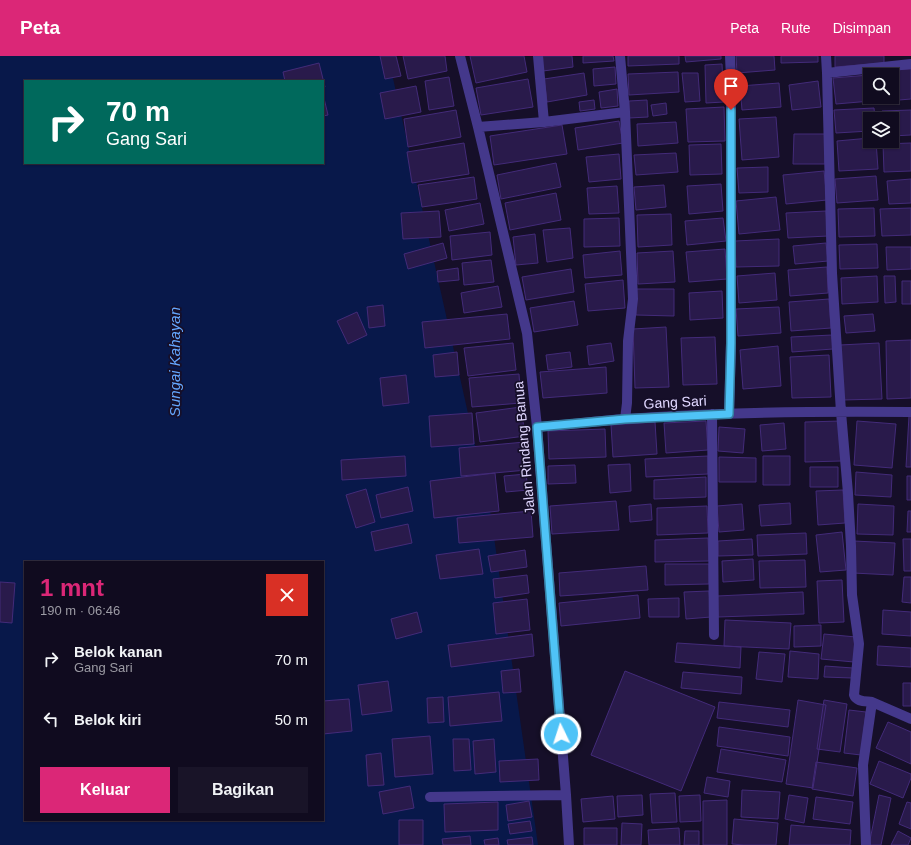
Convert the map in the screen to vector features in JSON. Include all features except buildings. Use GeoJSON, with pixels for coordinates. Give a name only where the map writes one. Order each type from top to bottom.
{"type":"FeatureCollection","features":[{"type":"Feature","properties":{"kind":"street","name":"Jalan Rindang Banua"},"geometry":{"type":"LineString","coordinates":[[460,56],[527,333],[537,427],[569,845]]}},
{"type":"Feature","properties":{"kind":"street"},"geometry":{"type":"LineString","coordinates":[[538,56],[544,122]]}},
{"type":"Feature","properties":{"kind":"street"},"geometry":{"type":"LineString","coordinates":[[620,56],[625,112],[633,300],[628,341],[627,403],[625,419]]}},
{"type":"Feature","properties":{"kind":"street"},"geometry":{"type":"LineString","coordinates":[[729,414],[731,343],[730,56]]}},
{"type":"Feature","properties":{"kind":"street"},"geometry":{"type":"LineString","coordinates":[[826,56],[832,273],[851,538],[852,595],[859,644],[854,694],[857,700],[872,702],[911,718]]}},
{"type":"Feature","properties":{"kind":"street"},"geometry":{"type":"LineString","coordinates":[[827,73],[911,64]]}},
{"type":"Feature","properties":{"kind":"street"},"geometry":{"type":"LineString","coordinates":[[478,127],[544,122],[625,112]]}},
{"type":"Feature","properties":{"kind":"street","name":"Gang Sari"},"geometry":{"type":"LineString","coordinates":[[537,427],[625,419],[712,414],[911,412]]}},
{"type":"Feature","properties":{"kind":"street"},"geometry":{"type":"LineString","coordinates":[[712,414],[714,635]]}},
{"type":"Feature","properties":{"kind":"street"},"geometry":{"type":"LineString","coordinates":[[866,845],[863,765],[872,702]]}},
{"type":"Feature","properties":{"kind":"street"},"geometry":{"type":"LineString","coordinates":[[430,797],[566,795]]}},
{"type":"Feature","properties":{"kind":"water","name":"Sungai Kahayan"},"geometry":{"type":"Polygon","coordinates":[[[0,56],[388,56],[491,516],[538,845],[0,845],[0,56]]]}},
{"type":"Feature","properties":{"kind":"route"},"geometry":{"type":"LineString","coordinates":[[561,734],[537,427],[625,419],[729,414],[731,343],[731,110]]}}]}
